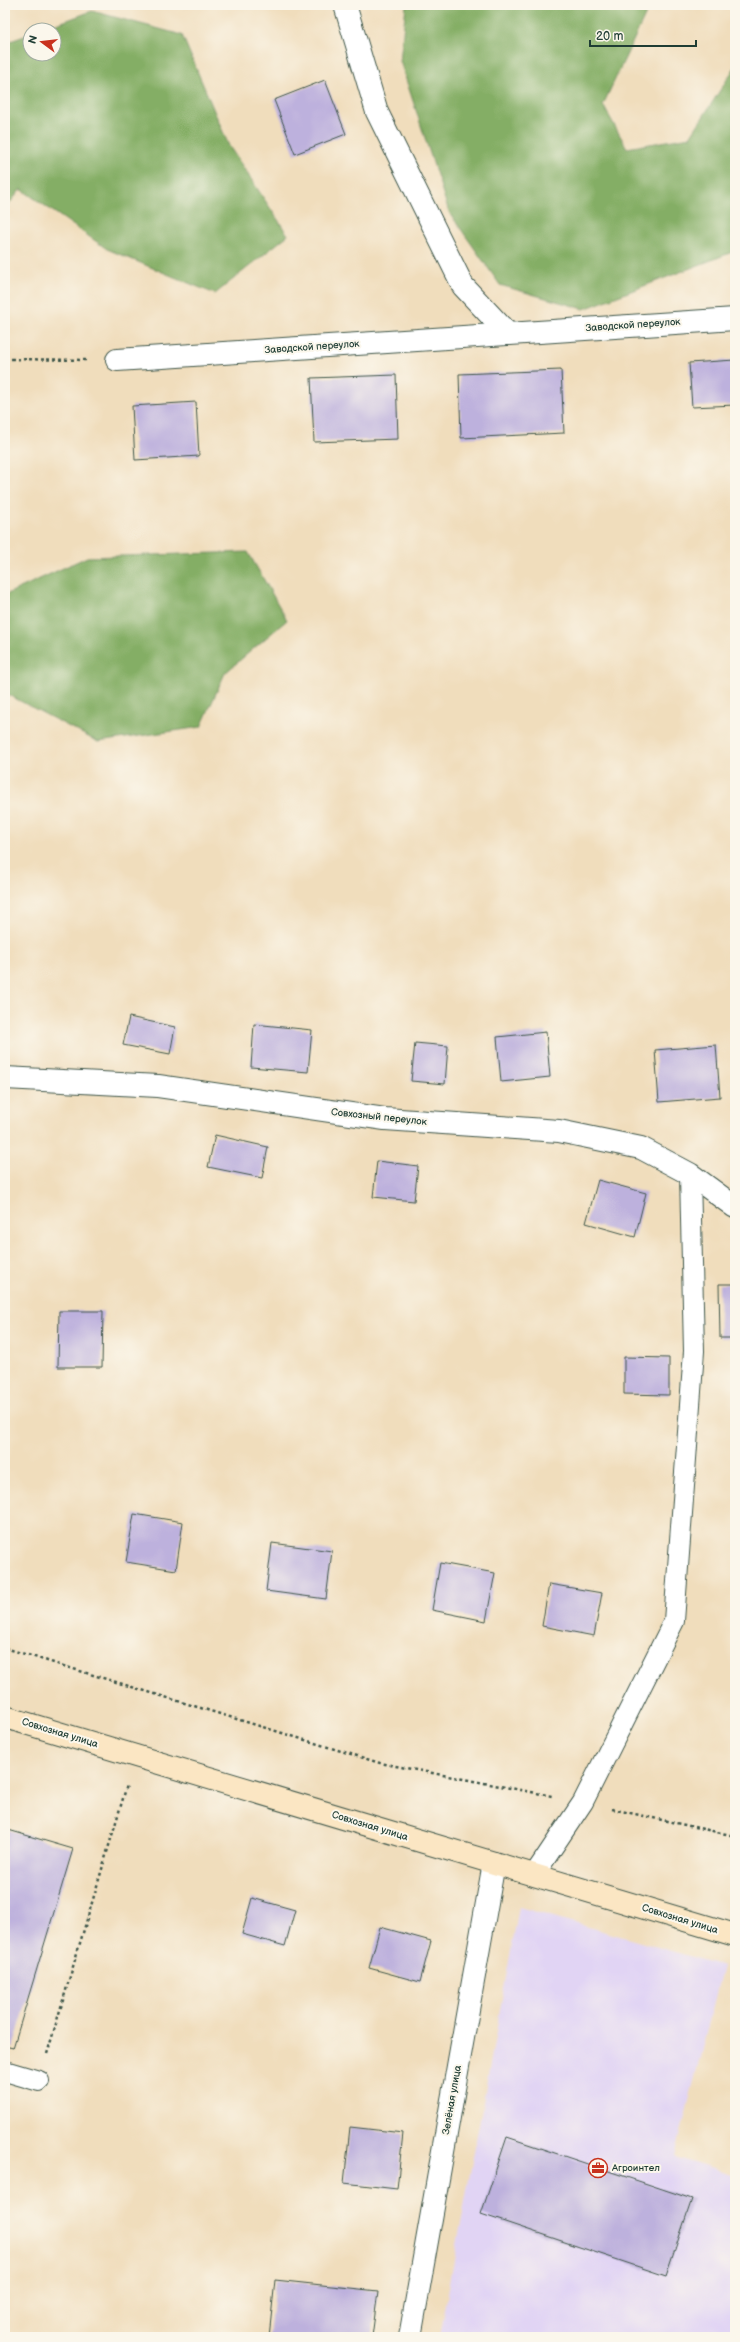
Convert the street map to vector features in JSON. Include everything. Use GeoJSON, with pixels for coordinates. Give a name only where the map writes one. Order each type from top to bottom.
{"type":"FeatureCollection","features":[{"type":"Feature","properties":{"kind":"street"},"geometry":{"type":"LineString","coordinates":[[345,5],[377,112],[456,272],[463,286],[508,334]]}},
{"type":"Feature","properties":{"kind":"street","name":"Заводской переулок"},"geometry":{"type":"LineString","coordinates":[[116,360],[735,319]]}},
{"type":"Feature","properties":{"kind":"street","name":"Совхозный переулок"},"geometry":{"type":"LineString","coordinates":[[5,1078],[158,1086],[385,1119],[559,1131],[641,1148],[690,1174],[735,1207]]}},
{"type":"Feature","properties":{"kind":"street","name":"Совхозная улица"},"geometry":{"type":"LineString","coordinates":[[5,1717],[735,1935]]}},
{"type":"Feature","properties":{"kind":"street","name":"Зелёная улица"},"geometry":{"type":"LineString","coordinates":[[410,2337],[494,1863]]}},
{"type":"Feature","properties":{"kind":"lane"},"geometry":{"type":"LineString","coordinates":[[534,1875],[583,1802],[674,1621],[694,1351],[690,1174]]}},
{"type":"Feature","properties":{"kind":"lane"},"geometry":{"type":"LineString","coordinates":[[5,2071],[38,2081]]}},
{"type":"Feature","properties":{"kind":"path"},"geometry":{"type":"LineString","coordinates":[[5,358],[116,360]]}},
{"type":"Feature","properties":{"kind":"path"},"geometry":{"type":"LineString","coordinates":[[5,1648],[380,1763],[583,1802],[735,1836]]}},
{"type":"Feature","properties":{"kind":"path"},"geometry":{"type":"LineString","coordinates":[[38,2081],[136,1756]]}},
{"type":"Feature","properties":{"kind":"shaded area"},"geometry":{"type":"Polygon","coordinates":[[[519,1907],[723,1966],[675,2156],[735,2175],[735,2337],[440,2337],[519,1907]]]}},
{"type":"Feature","properties":{"kind":"green space"},"geometry":{"type":"Polygon","coordinates":[[[406,5],[650,5],[603,105],[627,148],[690,137],[735,67],[735,251],[584,309],[500,285],[449,212],[400,61],[406,5]]]}},
{"type":"Feature","properties":{"kind":"green space"},"geometry":{"type":"Polygon","coordinates":[[[92,11],[182,35],[229,146],[288,235],[215,294],[107,249],[21,189],[5,209],[5,43],[22,37],[22,62],[62,62],[62,22],[92,11]]]}},
{"type":"Feature","properties":{"kind":"green space"},"geometry":{"type":"Polygon","coordinates":[[[248,552],[287,620],[225,673],[201,727],[98,742],[5,693],[5,595],[87,557],[248,552]]]}},
{"type":"Feature","properties":{"kind":"building"},"geometry":{"type":"Polygon","coordinates":[[[325,80],[346,134],[295,154],[274,100],[325,80]]]}},
{"type":"Feature","properties":{"kind":"building"},"geometry":{"type":"Polygon","coordinates":[[[735,360],[735,405],[692,407],[689,363],[735,360]]]}},
{"type":"Feature","properties":{"kind":"building"},"geometry":{"type":"Polygon","coordinates":[[[561,370],[564,433],[461,438],[459,374],[561,370]]]}},
{"type":"Feature","properties":{"kind":"building"},"geometry":{"type":"Polygon","coordinates":[[[396,375],[398,439],[314,442],[311,378],[396,375]]]}},
{"type":"Feature","properties":{"kind":"building"},"geometry":{"type":"Polygon","coordinates":[[[196,402],[199,456],[135,460],[132,406],[196,402]]]}},
{"type":"Feature","properties":{"kind":"building"},"geometry":{"type":"Polygon","coordinates":[[[129,1017],[175,1027],[170,1054],[123,1045],[129,1017]]]}},
{"type":"Feature","properties":{"kind":"building"},"geometry":{"type":"Polygon","coordinates":[[[254,1024],[312,1030],[308,1072],[251,1067],[254,1024]]]}},
{"type":"Feature","properties":{"kind":"building"},"geometry":{"type":"Polygon","coordinates":[[[546,1032],[550,1077],[501,1082],[497,1037],[546,1032]]]}},
{"type":"Feature","properties":{"kind":"building"},"geometry":{"type":"Polygon","coordinates":[[[415,1043],[448,1046],[445,1084],[411,1081],[415,1043]]]}},
{"type":"Feature","properties":{"kind":"building"},"geometry":{"type":"Polygon","coordinates":[[[716,1045],[720,1097],[659,1102],[655,1050],[716,1045]]]}},
{"type":"Feature","properties":{"kind":"building"},"geometry":{"type":"Polygon","coordinates":[[[215,1135],[268,1147],[262,1178],[208,1167],[215,1135]]]}},
{"type":"Feature","properties":{"kind":"building"},"geometry":{"type":"Polygon","coordinates":[[[377,1161],[418,1166],[414,1201],[373,1197],[377,1161]]]}},
{"type":"Feature","properties":{"kind":"building"},"geometry":{"type":"Polygon","coordinates":[[[598,1180],[646,1193],[635,1237],[586,1223],[598,1180]]]}},
{"type":"Feature","properties":{"kind":"building"},"geometry":{"type":"Polygon","coordinates":[[[719,1284],[735,1284],[735,1338],[720,1338],[719,1284]]]}},
{"type":"Feature","properties":{"kind":"building"},"geometry":{"type":"Polygon","coordinates":[[[59,1311],[103,1311],[102,1367],[58,1367],[59,1311]]]}},
{"type":"Feature","properties":{"kind":"building"},"geometry":{"type":"Polygon","coordinates":[[[624,1357],[669,1358],[669,1395],[624,1394],[624,1357]]]}},
{"type":"Feature","properties":{"kind":"building"},"geometry":{"type":"Polygon","coordinates":[[[134,1514],[183,1522],[176,1570],[126,1562],[134,1514]]]}},
{"type":"Feature","properties":{"kind":"building"},"geometry":{"type":"Polygon","coordinates":[[[272,1543],[332,1551],[326,1599],[266,1591],[272,1543]]]}},
{"type":"Feature","properties":{"kind":"building"},"geometry":{"type":"Polygon","coordinates":[[[440,1563],[495,1573],[486,1621],[432,1610],[440,1563]]]}},
{"type":"Feature","properties":{"kind":"building"},"geometry":{"type":"Polygon","coordinates":[[[549,1584],[602,1593],[594,1636],[542,1626],[549,1584]]]}},
{"type":"Feature","properties":{"kind":"building"},"geometry":{"type":"Polygon","coordinates":[[[5,1829],[73,1849],[13,2048],[5,2046],[5,1829]]]}},
{"type":"Feature","properties":{"kind":"building"},"geometry":{"type":"Polygon","coordinates":[[[252,1898],[295,1910],[285,1946],[242,1934],[252,1898]]]}},
{"type":"Feature","properties":{"kind":"building"},"geometry":{"type":"Polygon","coordinates":[[[380,1927],[431,1941],[420,1982],[369,1968],[380,1927]]]}},
{"type":"Feature","properties":{"kind":"building"},"geometry":{"type":"Polygon","coordinates":[[[350,2127],[403,2133],[397,2189],[344,2183],[350,2127]]]}},
{"type":"Feature","properties":{"kind":"building"},"geometry":{"type":"Polygon","coordinates":[[[507,2137],[692,2199],[666,2276],[481,2214],[507,2137]]]}},
{"type":"Feature","properties":{"kind":"building"},"geometry":{"type":"Polygon","coordinates":[[[275,2280],[378,2291],[372,2337],[269,2337],[275,2280]]]}},
{"type":"Feature","properties":{"kind":"place","name":"Агроинтел"},"geometry":{"type":"Point","coordinates":[598,2168]}}]}
